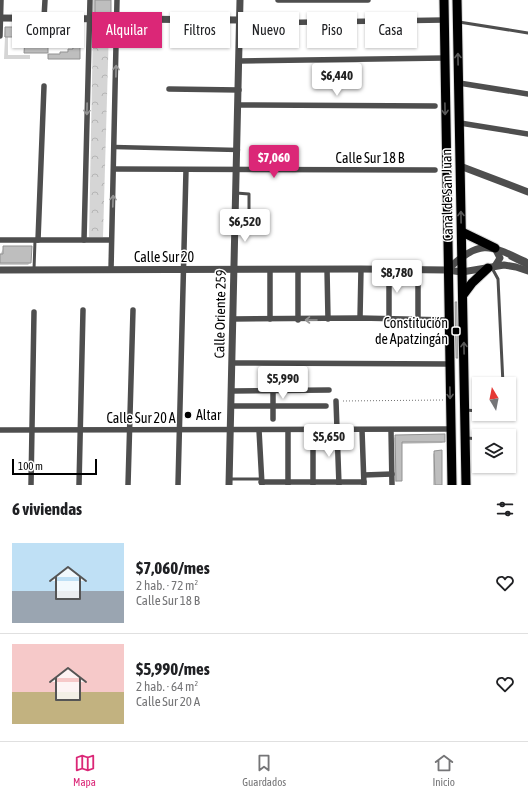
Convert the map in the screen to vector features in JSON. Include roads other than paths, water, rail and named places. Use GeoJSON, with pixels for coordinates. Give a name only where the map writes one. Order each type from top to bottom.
{"type":"FeatureCollection","features":[{"type":"Feature","properties":{"kind":"main road","name":"Canal de San Juan"},"geometry":{"type":"LineString","coordinates":[[444,0],[440,20],[445,58],[448,320],[452,485]]}},
{"type":"Feature","properties":{"kind":"main road","name":"Canal de San Juan"},"geometry":{"type":"LineString","coordinates":[[457,0],[466,485]]}},
{"type":"Feature","properties":{"kind":"main road"},"geometry":{"type":"LineString","coordinates":[[462,232],[495,248]]}},
{"type":"Feature","properties":{"kind":"main road"},"geometry":{"type":"LineString","coordinates":[[463,295],[472,282],[492,267]]}},
{"type":"Feature","properties":{"kind":"street"},"geometry":{"type":"LineString","coordinates":[[0,36],[1,0]]}},
{"type":"Feature","properties":{"kind":"street"},"geometry":{"type":"LineString","coordinates":[[44,12],[45,0]]}},
{"type":"Feature","properties":{"kind":"street"},"geometry":{"type":"LineString","coordinates":[[84,240],[90,0]]}},
{"type":"Feature","properties":{"kind":"street"},"geometry":{"type":"LineString","coordinates":[[117,0],[117,12]]}},
{"type":"Feature","properties":{"kind":"street","name":"Calle Oriente 259"},"geometry":{"type":"LineString","coordinates":[[240,0],[240,12]]}},
{"type":"Feature","properties":{"kind":"street"},"geometry":{"type":"LineString","coordinates":[[278,0],[368,0]]}},
{"type":"Feature","properties":{"kind":"street"},"geometry":{"type":"LineString","coordinates":[[0,18],[12,18]]}},
{"type":"Feature","properties":{"kind":"street"},"geometry":{"type":"LineString","coordinates":[[84,18],[89,18]]}},
{"type":"Feature","properties":{"kind":"street"},"geometry":{"type":"LineString","coordinates":[[162,19],[238,20]]}},
{"type":"Feature","properties":{"kind":"street"},"geometry":{"type":"LineString","coordinates":[[299,22],[440,20]]}},
{"type":"Feature","properties":{"kind":"street"},"geometry":{"type":"LineString","coordinates":[[111,270],[116,48]]}},
{"type":"Feature","properties":{"kind":"street","name":"Calle Oriente 259"},"geometry":{"type":"LineString","coordinates":[[229,482],[239,48]]}},
{"type":"Feature","properties":{"kind":"street"},"geometry":{"type":"LineString","coordinates":[[239,62],[445,58]]}},
{"type":"Feature","properties":{"kind":"street"},"geometry":{"type":"LineString","coordinates":[[459,83],[528,94]]}},
{"type":"Feature","properties":{"kind":"street"},"geometry":{"type":"LineString","coordinates":[[36,240],[44,86]]}},
{"type":"Feature","properties":{"kind":"street"},"geometry":{"type":"LineString","coordinates":[[169,89],[239,90]]}},
{"type":"Feature","properties":{"kind":"street"},"geometry":{"type":"LineString","coordinates":[[238,105],[435,106]]}},
{"type":"Feature","properties":{"kind":"street"},"geometry":{"type":"LineString","coordinates":[[460,123],[528,134]]}},
{"type":"Feature","properties":{"kind":"street"},"geometry":{"type":"LineString","coordinates":[[114,146],[238,150]]}},
{"type":"Feature","properties":{"kind":"street"},"geometry":{"type":"LineString","coordinates":[[460,166],[528,192]]}},
{"type":"Feature","properties":{"kind":"street","name":"Calle Sur 18 B"},"geometry":{"type":"LineString","coordinates":[[114,169],[435,170]]}},
{"type":"Feature","properties":{"kind":"street"},"geometry":{"type":"LineString","coordinates":[[178,485],[186,170]]}},
{"type":"Feature","properties":{"kind":"street"},"geometry":{"type":"LineString","coordinates":[[0,240],[111,240]]}},
{"type":"Feature","properties":{"kind":"street"},"geometry":{"type":"LineString","coordinates":[[448,270],[462,256],[476,249],[495,248],[528,263]]}},
{"type":"Feature","properties":{"kind":"street"},"geometry":{"type":"LineString","coordinates":[[492,267],[500,258],[495,248]]}},
{"type":"Feature","properties":{"kind":"street"},"geometry":{"type":"LineString","coordinates":[[504,265],[516,267],[528,272]]}},
{"type":"Feature","properties":{"kind":"street","name":"Calle Sur 20"},"geometry":{"type":"LineString","coordinates":[[0,270],[361,269],[448,270],[462,272],[504,265]]}},
{"type":"Feature","properties":{"kind":"street"},"geometry":{"type":"LineString","coordinates":[[270,269],[270,319]]}},
{"type":"Feature","properties":{"kind":"street"},"geometry":{"type":"LineString","coordinates":[[298,269],[298,320]]}},
{"type":"Feature","properties":{"kind":"street"},"geometry":{"type":"LineString","coordinates":[[327,269],[328,319]]}},
{"type":"Feature","properties":{"kind":"street"},"geometry":{"type":"LineString","coordinates":[[360,318],[361,269]]}},
{"type":"Feature","properties":{"kind":"street"},"geometry":{"type":"LineString","coordinates":[[388,270],[389,318]]}},
{"type":"Feature","properties":{"kind":"street"},"geometry":{"type":"LineString","coordinates":[[418,270],[418,319]]}},
{"type":"Feature","properties":{"kind":"street"},"geometry":{"type":"LineString","coordinates":[[79,485],[82,430],[83,310]]}},
{"type":"Feature","properties":{"kind":"street"},"geometry":{"type":"LineString","coordinates":[[128,485],[133,310]]}},
{"type":"Feature","properties":{"kind":"street"},"geometry":{"type":"LineString","coordinates":[[31,485],[34,312]]}},
{"type":"Feature","properties":{"kind":"street"},"geometry":{"type":"LineString","coordinates":[[233,319],[298,320],[389,318],[448,320]]}},
{"type":"Feature","properties":{"kind":"street"},"geometry":{"type":"LineString","coordinates":[[232,363],[449,364]]}},
{"type":"Feature","properties":{"kind":"street"},"geometry":{"type":"LineString","coordinates":[[232,391],[329,390]]}},
{"type":"Feature","properties":{"kind":"street"},"geometry":{"type":"LineString","coordinates":[[272,391],[273,419]]}},
{"type":"Feature","properties":{"kind":"street"},"geometry":{"type":"LineString","coordinates":[[336,401],[339,484]]}},
{"type":"Feature","properties":{"kind":"street"},"geometry":{"type":"LineString","coordinates":[[231,406],[326,406]]}},
{"type":"Feature","properties":{"kind":"street","name":"Calle Sur 20 A"},"geometry":{"type":"LineString","coordinates":[[0,430],[450,429]]}},
{"type":"Feature","properties":{"kind":"street"},"geometry":{"type":"LineString","coordinates":[[259,430],[261,482],[288,484],[364,484],[362,430]]}},
{"type":"Feature","properties":{"kind":"street"},"geometry":{"type":"LineString","coordinates":[[288,430],[288,484]]}},
{"type":"Feature","properties":{"kind":"street"},"geometry":{"type":"LineString","coordinates":[[313,430],[313,484]]}},
{"type":"Feature","properties":{"kind":"street"},"geometry":{"type":"LineString","coordinates":[[391,430],[392,485]]}},
{"type":"Feature","properties":{"kind":"street"},"geometry":{"type":"LineString","coordinates":[[364,475],[392,474]]}},
{"type":"Feature","properties":{"kind":"lane"},"geometry":{"type":"LineString","coordinates":[[457,22],[528,33]]}},
{"type":"Feature","properties":{"kind":"lane"},"geometry":{"type":"LineString","coordinates":[[236,193],[249,194],[249,226],[236,226]]}},
{"type":"Feature","properties":{"kind":"lane"},"geometry":{"type":"LineString","coordinates":[[34,270],[36,240]]}},
{"type":"Feature","properties":{"kind":"lane"},"geometry":{"type":"LineString","coordinates":[[495,248],[516,262],[528,267]]}},
{"type":"Feature","properties":{"kind":"lane"},"geometry":{"type":"LineString","coordinates":[[497,275],[504,265],[516,262]]}},
{"type":"Feature","properties":{"kind":"lane"},"geometry":{"type":"LineString","coordinates":[[492,267],[497,275],[503,377]]}},
{"type":"Feature","properties":{"kind":"lane"},"geometry":{"type":"LineString","coordinates":[[465,410],[472,410]]}},
{"type":"Feature","properties":{"kind":"lane"},"geometry":{"type":"LineString","coordinates":[[466,438],[472,438]]}},
{"type":"Feature","properties":{"kind":"lane"},"geometry":{"type":"LineString","coordinates":[[229,482],[261,482]]}},
{"type":"Feature","properties":{"kind":"place","name":"Constitución de Apatzingán"},"geometry":{"type":"Point","coordinates":[456,331]}},
{"type":"Feature","properties":{"kind":"place","name":"Altar"},"geometry":{"type":"Point","coordinates":[188,415]}}]}
